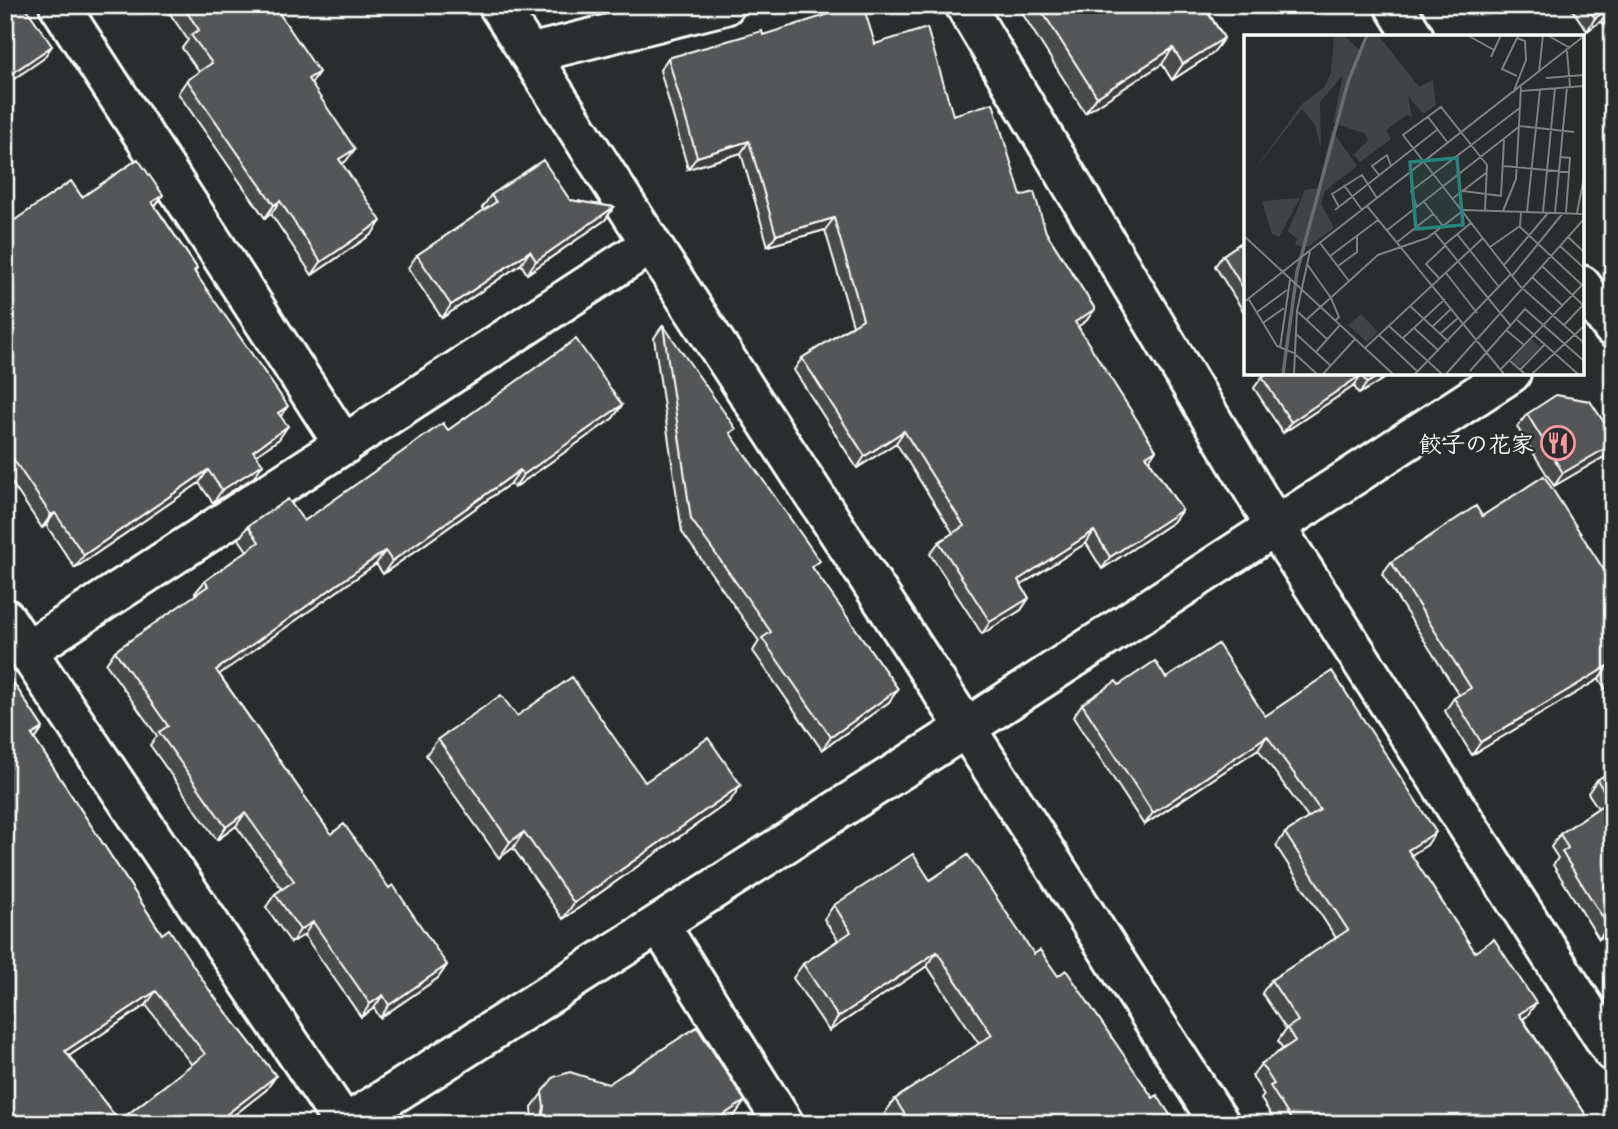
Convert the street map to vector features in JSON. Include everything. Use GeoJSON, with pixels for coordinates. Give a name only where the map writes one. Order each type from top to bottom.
{"type":"FeatureCollection","features":[{"type":"Feature","properties":{"kind":"street"},"geometry":{"type":"LineString","coordinates":[[59,5],[344,445]]}},
{"type":"Feature","properties":{"kind":"street"},"geometry":{"type":"LineString","coordinates":[[498,5],[1220,1124]]}},
{"type":"Feature","properties":{"kind":"street"},"geometry":{"type":"LineString","coordinates":[[529,54],[725,5]]}},
{"type":"Feature","properties":{"kind":"street"},"geometry":{"type":"LineString","coordinates":[[965,5],[1275,526],[1613,1052]]}},
{"type":"Feature","properties":{"kind":"street"},"geometry":{"type":"LineString","coordinates":[[1394,5],[1413,35]]}},
{"type":"Feature","properties":{"kind":"street"},"geometry":{"type":"LineString","coordinates":[[28,650],[651,244]]}},
{"type":"Feature","properties":{"kind":"street"},"geometry":{"type":"LineString","coordinates":[[5,618],[345,1124],[966,728],[1509,374]]}},
{"type":"Feature","properties":{"kind":"street"},"geometry":{"type":"LineString","coordinates":[[659,924],[783,1124]]}},
{"type":"Feature","properties":{"kind":"building"},"geometry":{"type":"Polygon","coordinates":[[[5,5],[24,5],[52,46],[5,78],[5,5]]]}},
{"type":"Feature","properties":{"kind":"building"},"geometry":{"type":"Polygon","coordinates":[[[182,5],[278,5],[275,7],[319,72],[308,79],[355,149],[339,159],[381,221],[321,262],[280,201],[274,205],[187,80],[212,63],[191,35],[199,30],[182,5]]]}},
{"type":"Feature","properties":{"kind":"building"},"geometry":{"type":"Polygon","coordinates":[[[863,5],[875,44],[927,28],[953,115],[993,103],[1021,196],[1034,192],[1046,232],[1095,309],[1075,322],[1156,450],[1146,456],[1182,510],[1110,557],[1094,531],[1018,580],[1029,598],[990,622],[939,542],[964,526],[904,431],[865,456],[802,358],[863,319],[834,218],[776,235],[749,141],[697,157],[668,58],[762,31],[763,35],[863,5]]]}},
{"type":"Feature","properties":{"kind":"building"},"geometry":{"type":"Polygon","coordinates":[[[1038,5],[1203,5],[1224,38],[1183,64],[1173,48],[1097,97],[1038,5]]]}},
{"type":"Feature","properties":{"kind":"building"},"geometry":{"type":"Polygon","coordinates":[[[1586,5],[1613,5],[1613,12],[1610,8],[1595,18],[1586,5]]]}},
{"type":"Feature","properties":{"kind":"building"},"geometry":{"type":"Polygon","coordinates":[[[138,159],[163,195],[152,202],[197,268],[194,271],[288,406],[278,413],[288,426],[253,451],[263,464],[222,490],[208,470],[84,555],[55,513],[51,515],[5,447],[5,227],[71,181],[82,197],[138,159]]]}},
{"type":"Feature","properties":{"kind":"building"},"geometry":{"type":"Polygon","coordinates":[[[543,160],[570,200],[614,207],[536,261],[530,251],[451,305],[417,255],[496,202],[491,195],[543,160]]]}},
{"type":"Feature","properties":{"kind":"building"},"geometry":{"type":"Polygon","coordinates":[[[1244,241],[1244,289],[1223,255],[1244,241]]]}},
{"type":"Feature","properties":{"kind":"building"},"geometry":{"type":"Polygon","coordinates":[[[663,325],[736,429],[730,433],[820,561],[812,567],[898,689],[831,737],[762,638],[771,632],[691,519],[663,325]]]}},
{"type":"Feature","properties":{"kind":"building"},"geometry":{"type":"Polygon","coordinates":[[[576,339],[622,405],[523,475],[520,470],[392,561],[385,551],[216,670],[331,834],[344,824],[389,888],[393,885],[447,965],[389,1005],[383,995],[370,1004],[313,922],[300,930],[275,894],[294,881],[245,813],[226,827],[159,732],[168,726],[115,651],[208,586],[205,581],[259,542],[248,526],[288,499],[304,521],[443,423],[448,430],[576,339]]]}},
{"type":"Feature","properties":{"kind":"building"},"geometry":{"type":"Polygon","coordinates":[[[1266,374],[1382,374],[1367,383],[1361,375],[1291,422],[1262,377],[1266,374]]]}},
{"type":"Feature","properties":{"kind":"building"},"geometry":{"type":"Polygon","coordinates":[[[1556,395],[1590,401],[1613,436],[1613,444],[1563,473],[1527,414],[1556,395]]]}},
{"type":"Feature","properties":{"kind":"building"},"geometry":{"type":"Polygon","coordinates":[[[1544,476],[1604,570],[1613,564],[1613,673],[1608,666],[1481,742],[1454,698],[1471,688],[1391,562],[1476,506],[1482,516],[1544,476]]]}},
{"type":"Feature","properties":{"kind":"building"},"geometry":{"type":"Polygon","coordinates":[[[1218,644],[1265,716],[1332,671],[1436,832],[1408,850],[1475,952],[1494,939],[1536,1003],[1519,1014],[1592,1124],[1294,1124],[1270,1086],[1274,1084],[1261,1064],[1295,1041],[1287,1028],[1298,1021],[1271,980],[1348,930],[1285,833],[1320,810],[1267,736],[1153,813],[1082,704],[1116,681],[1119,685],[1155,661],[1166,678],[1218,644]]]}},
{"type":"Feature","properties":{"kind":"building"},"geometry":{"type":"Polygon","coordinates":[[[5,670],[43,728],[32,735],[162,934],[169,929],[210,991],[276,1076],[214,1124],[5,1124],[5,670]],[[156,991],[65,1051],[119,1121],[205,1054],[156,991]]]}},
{"type":"Feature","properties":{"kind":"building"},"geometry":{"type":"Polygon","coordinates":[[[572,677],[645,782],[708,738],[741,785],[574,903],[524,832],[510,842],[438,739],[501,695],[517,716],[572,677]]]}},
{"type":"Feature","properties":{"kind":"building"},"geometry":{"type":"Polygon","coordinates":[[[1613,770],[1613,923],[1608,926],[1562,852],[1568,848],[1560,834],[1610,800],[1597,780],[1613,770]]]}},
{"type":"Feature","properties":{"kind":"building"},"geometry":{"type":"Polygon","coordinates":[[[913,854],[930,880],[968,855],[1034,954],[1040,950],[1058,976],[1066,970],[1153,1098],[1157,1095],[1176,1124],[911,1124],[895,1099],[992,1035],[937,952],[838,1017],[803,964],[851,932],[834,905],[913,854]]]}},
{"type":"Feature","properties":{"kind":"building"},"geometry":{"type":"Polygon","coordinates":[[[697,1027],[745,1101],[709,1124],[541,1124],[544,1107],[542,1092],[554,1077],[570,1072],[608,1084],[697,1027]]]}},
{"type":"Feature","properties":{"kind":"place","name":"餃子の花家"},"geometry":{"type":"Point","coordinates":[1558,443]}}]}
